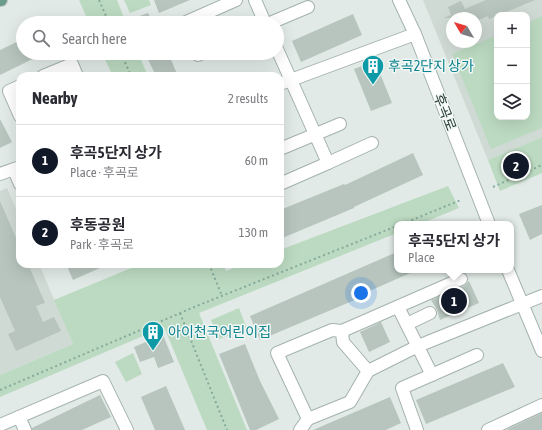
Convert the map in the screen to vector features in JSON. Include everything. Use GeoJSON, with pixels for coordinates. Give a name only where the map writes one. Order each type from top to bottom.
{"type":"FeatureCollection","features":[{"type":"Feature","properties":{"kind":"street"},"geometry":{"type":"LineString","coordinates":[[200,16],[236,0]]}},
{"type":"Feature","properties":{"kind":"street"},"geometry":{"type":"LineString","coordinates":[[255,0],[262,16]]}},
{"type":"Feature","properties":{"kind":"street","name":"후곡로"},"geometry":{"type":"LineString","coordinates":[[399,0],[415,34],[488,221]]}},
{"type":"Feature","properties":{"kind":"street"},"geometry":{"type":"LineString","coordinates":[[284,17],[308,7]]}},
{"type":"Feature","properties":{"kind":"street"},"geometry":{"type":"LineString","coordinates":[[328,163],[314,134],[285,82],[415,34]]}},
{"type":"Feature","properties":{"kind":"street"},"geometry":{"type":"LineString","coordinates":[[280,60],[283,72]]}},
{"type":"Feature","properties":{"kind":"street"},"geometry":{"type":"LineString","coordinates":[[53,72],[72,64],[76,72]]}},
{"type":"Feature","properties":{"kind":"street"},"geometry":{"type":"LineString","coordinates":[[16,87],[9,90],[16,107]]}},
{"type":"Feature","properties":{"kind":"street"},"geometry":{"type":"LineString","coordinates":[[284,147],[340,124]]}},
{"type":"Feature","properties":{"kind":"street"},"geometry":{"type":"LineString","coordinates":[[284,182],[372,143]]}},
{"type":"Feature","properties":{"kind":"street"},"geometry":{"type":"LineString","coordinates":[[0,174],[16,168]]}},
{"type":"Feature","properties":{"kind":"street"},"geometry":{"type":"LineString","coordinates":[[509,273],[542,351]]}},
{"type":"Feature","properties":{"kind":"street"},"geometry":{"type":"LineString","coordinates":[[308,419],[277,353],[332,330],[342,331],[460,279]]}},
{"type":"Feature","properties":{"kind":"street"},"geometry":{"type":"LineString","coordinates":[[300,430],[308,419],[350,402],[368,371],[418,346],[542,296]]}},
{"type":"Feature","properties":{"kind":"street"},"geometry":{"type":"LineString","coordinates":[[398,307],[432,375]]}},
{"type":"Feature","properties":{"kind":"street"},"geometry":{"type":"LineString","coordinates":[[407,324],[430,313]]}},
{"type":"Feature","properties":{"kind":"street"},"geometry":{"type":"LineString","coordinates":[[342,331],[343,342],[368,371]]}},
{"type":"Feature","properties":{"kind":"street"},"geometry":{"type":"LineString","coordinates":[[417,430],[402,388],[477,355]]}},
{"type":"Feature","properties":{"kind":"street"},"geometry":{"type":"LineString","coordinates":[[0,425],[103,381],[125,429]]}},
{"type":"Feature","properties":{"kind":"street"},"geometry":{"type":"LineString","coordinates":[[488,430],[542,405]]}},
{"type":"Feature","properties":{"kind":"street"},"geometry":{"type":"LineString","coordinates":[[19,417],[25,430]]}},
{"type":"Feature","properties":{"kind":"path"},"geometry":{"type":"LineString","coordinates":[[99,0],[106,16]]}},
{"type":"Feature","properties":{"kind":"path"},"geometry":{"type":"LineString","coordinates":[[124,60],[129,72]]}},
{"type":"Feature","properties":{"kind":"path"},"geometry":{"type":"LineString","coordinates":[[493,186],[542,165]]}},
{"type":"Feature","properties":{"kind":"path"},"geometry":{"type":"LineString","coordinates":[[409,221],[461,200]]}},
{"type":"Feature","properties":{"kind":"path"},"geometry":{"type":"LineString","coordinates":[[0,390],[180,313],[394,227]]}},
{"type":"Feature","properties":{"kind":"path"},"geometry":{"type":"LineString","coordinates":[[211,268],[222,296]]}},
{"type":"Feature","properties":{"kind":"path"},"geometry":{"type":"LineString","coordinates":[[180,313],[227,430]]}},
{"type":"Feature","properties":{"kind":"shaded area"},"geometry":{"type":"Polygon","coordinates":[[[423,0],[542,0],[542,137],[488,160],[423,0]]]}},
{"type":"Feature","properties":{"kind":"shaded area"},"geometry":{"type":"Polygon","coordinates":[[[7,188],[16,209],[16,268],[41,268],[73,344],[0,375],[0,191],[7,188]]]}},
{"type":"Feature","properties":{"kind":"green space"},"geometry":{"type":"Polygon","coordinates":[[[79,0],[117,0],[123,16],[86,16],[79,0]]]}},
{"type":"Feature","properties":{"kind":"green space"},"geometry":{"type":"Polygon","coordinates":[[[124,0],[149,0],[151,5],[130,13],[124,0]]]}},
{"type":"Feature","properties":{"kind":"green space"},"geometry":{"type":"Polygon","coordinates":[[[542,16],[542,128],[491,149],[452,54],[466,48],[482,48],[482,41],[494,36],[494,120],[530,120],[530,22],[542,16]]]}},
{"type":"Feature","properties":{"kind":"green space"},"geometry":{"type":"Polygon","coordinates":[[[105,60],[141,60],[146,72],[111,72],[105,60]]]}},
{"type":"Feature","properties":{"kind":"green space"},"geometry":{"type":"Polygon","coordinates":[[[542,137],[542,173],[500,191],[488,160],[542,137]]]}},
{"type":"Feature","properties":{"kind":"green space"},"geometry":{"type":"Polygon","coordinates":[[[448,186],[459,208],[427,221],[394,221],[394,234],[199,313],[247,430],[207,430],[164,327],[0,397],[0,375],[73,344],[54,300],[131,268],[225,268],[226,271],[234,268],[284,268],[284,248],[448,186]]]}},
{"type":"Feature","properties":{"kind":"green space"},"geometry":{"type":"Polygon","coordinates":[[[239,308],[247,329],[219,339],[211,320],[239,308]]]}},
{"type":"Feature","properties":{"kind":"green space"},"geometry":{"type":"Polygon","coordinates":[[[133,353],[142,374],[126,382],[115,362],[133,353]]]}},
{"type":"Feature","properties":{"kind":"building"},"geometry":{"type":"Polygon","coordinates":[[[154,0],[190,0],[159,13],[154,0]]]}},
{"type":"Feature","properties":{"kind":"building"},"geometry":{"type":"Polygon","coordinates":[[[486,0],[535,0],[506,12],[494,12],[494,17],[489,19],[488,16],[482,18],[482,12],[450,12],[448,7],[461,1],[465,9],[486,0]]]}},
{"type":"Feature","properties":{"kind":"building"},"geometry":{"type":"Polygon","coordinates":[[[148,13],[150,16],[140,16],[148,13]]]}},
{"type":"Feature","properties":{"kind":"building"},"geometry":{"type":"Polygon","coordinates":[[[353,14],[362,35],[301,62],[292,41],[353,14]]]}},
{"type":"Feature","properties":{"kind":"building"},"geometry":{"type":"Polygon","coordinates":[[[16,42],[16,60],[31,60],[0,75],[0,50],[16,42]]]}},
{"type":"Feature","properties":{"kind":"building"},"geometry":{"type":"Polygon","coordinates":[[[148,60],[171,60],[176,72],[154,72],[148,60]]]}},
{"type":"Feature","properties":{"kind":"building","name":"후곡2단지 상가"},"geometry":{"type":"Polygon","coordinates":[[[375,61],[392,103],[371,111],[354,69],[375,61]]]}},
{"type":"Feature","properties":{"kind":"building"},"geometry":{"type":"Polygon","coordinates":[[[0,119],[12,142],[0,148],[0,119]]]}},
{"type":"Feature","properties":{"kind":"building"},"geometry":{"type":"Polygon","coordinates":[[[413,153],[423,175],[354,208],[284,237],[284,208],[344,184],[345,185],[413,153]]]}},
{"type":"Feature","properties":{"kind":"building"},"geometry":{"type":"Polygon","coordinates":[[[0,201],[16,238],[16,268],[30,268],[45,303],[36,306],[43,322],[54,317],[61,331],[16,351],[8,334],[15,331],[0,297],[0,201]]]}},
{"type":"Feature","properties":{"kind":"building"},"geometry":{"type":"Polygon","coordinates":[[[542,205],[542,234],[530,240],[519,214],[542,205]]]}},
{"type":"Feature","properties":{"kind":"building"},"geometry":{"type":"Polygon","coordinates":[[[394,253],[394,273],[410,273],[356,297],[357,299],[260,340],[250,316],[394,253]]]}},
{"type":"Feature","properties":{"kind":"building"},"geometry":{"type":"Polygon","coordinates":[[[68,268],[100,268],[73,280],[68,268]]]}},
{"type":"Feature","properties":{"kind":"building"},"geometry":{"type":"Polygon","coordinates":[[[469,281],[479,303],[440,320],[437,310],[431,300],[464,286],[469,281]]]}},
{"type":"Feature","properties":{"kind":"building"},"geometry":{"type":"Polygon","coordinates":[[[381,322],[390,342],[369,352],[360,332],[381,322]]]}},
{"type":"Feature","properties":{"kind":"building","name":"아이천국어린이집"},"geometry":{"type":"Polygon","coordinates":[[[163,335],[174,362],[158,368],[154,357],[140,362],[134,347],[163,335]]]}},
{"type":"Feature","properties":{"kind":"building"},"geometry":{"type":"Polygon","coordinates":[[[245,344],[260,381],[279,419],[256,430],[250,430],[219,354],[245,344]]]}},
{"type":"Feature","properties":{"kind":"building"},"geometry":{"type":"Polygon","coordinates":[[[503,363],[515,387],[426,424],[416,400],[503,363]]]}},
{"type":"Feature","properties":{"kind":"building"},"geometry":{"type":"Polygon","coordinates":[[[166,386],[185,430],[155,430],[141,397],[166,386]]]}},
{"type":"Feature","properties":{"kind":"building"},"geometry":{"type":"Polygon","coordinates":[[[100,395],[111,417],[82,430],[32,430],[32,428],[100,395]]]}},
{"type":"Feature","properties":{"kind":"building"},"geometry":{"type":"Polygon","coordinates":[[[390,397],[401,423],[386,430],[313,430],[390,397]]]}},
{"type":"Feature","properties":{"kind":"building"},"geometry":{"type":"Polygon","coordinates":[[[542,413],[542,430],[506,430],[542,413]]]}},
{"type":"Feature","properties":{"kind":"place","name":"후곡2단지 상가"},"geometry":{"type":"Point","coordinates":[373,86]}},
{"type":"Feature","properties":{"kind":"place","name":"후동공원"},"geometry":{"type":"Point","coordinates":[516,166]}},
{"type":"Feature","properties":{"kind":"place","name":"후곡5단지 상가"},"geometry":{"type":"Point","coordinates":[454,301]}},
{"type":"Feature","properties":{"kind":"place","name":"아이천국어린이집"},"geometry":{"type":"Point","coordinates":[153,352]}}]}
